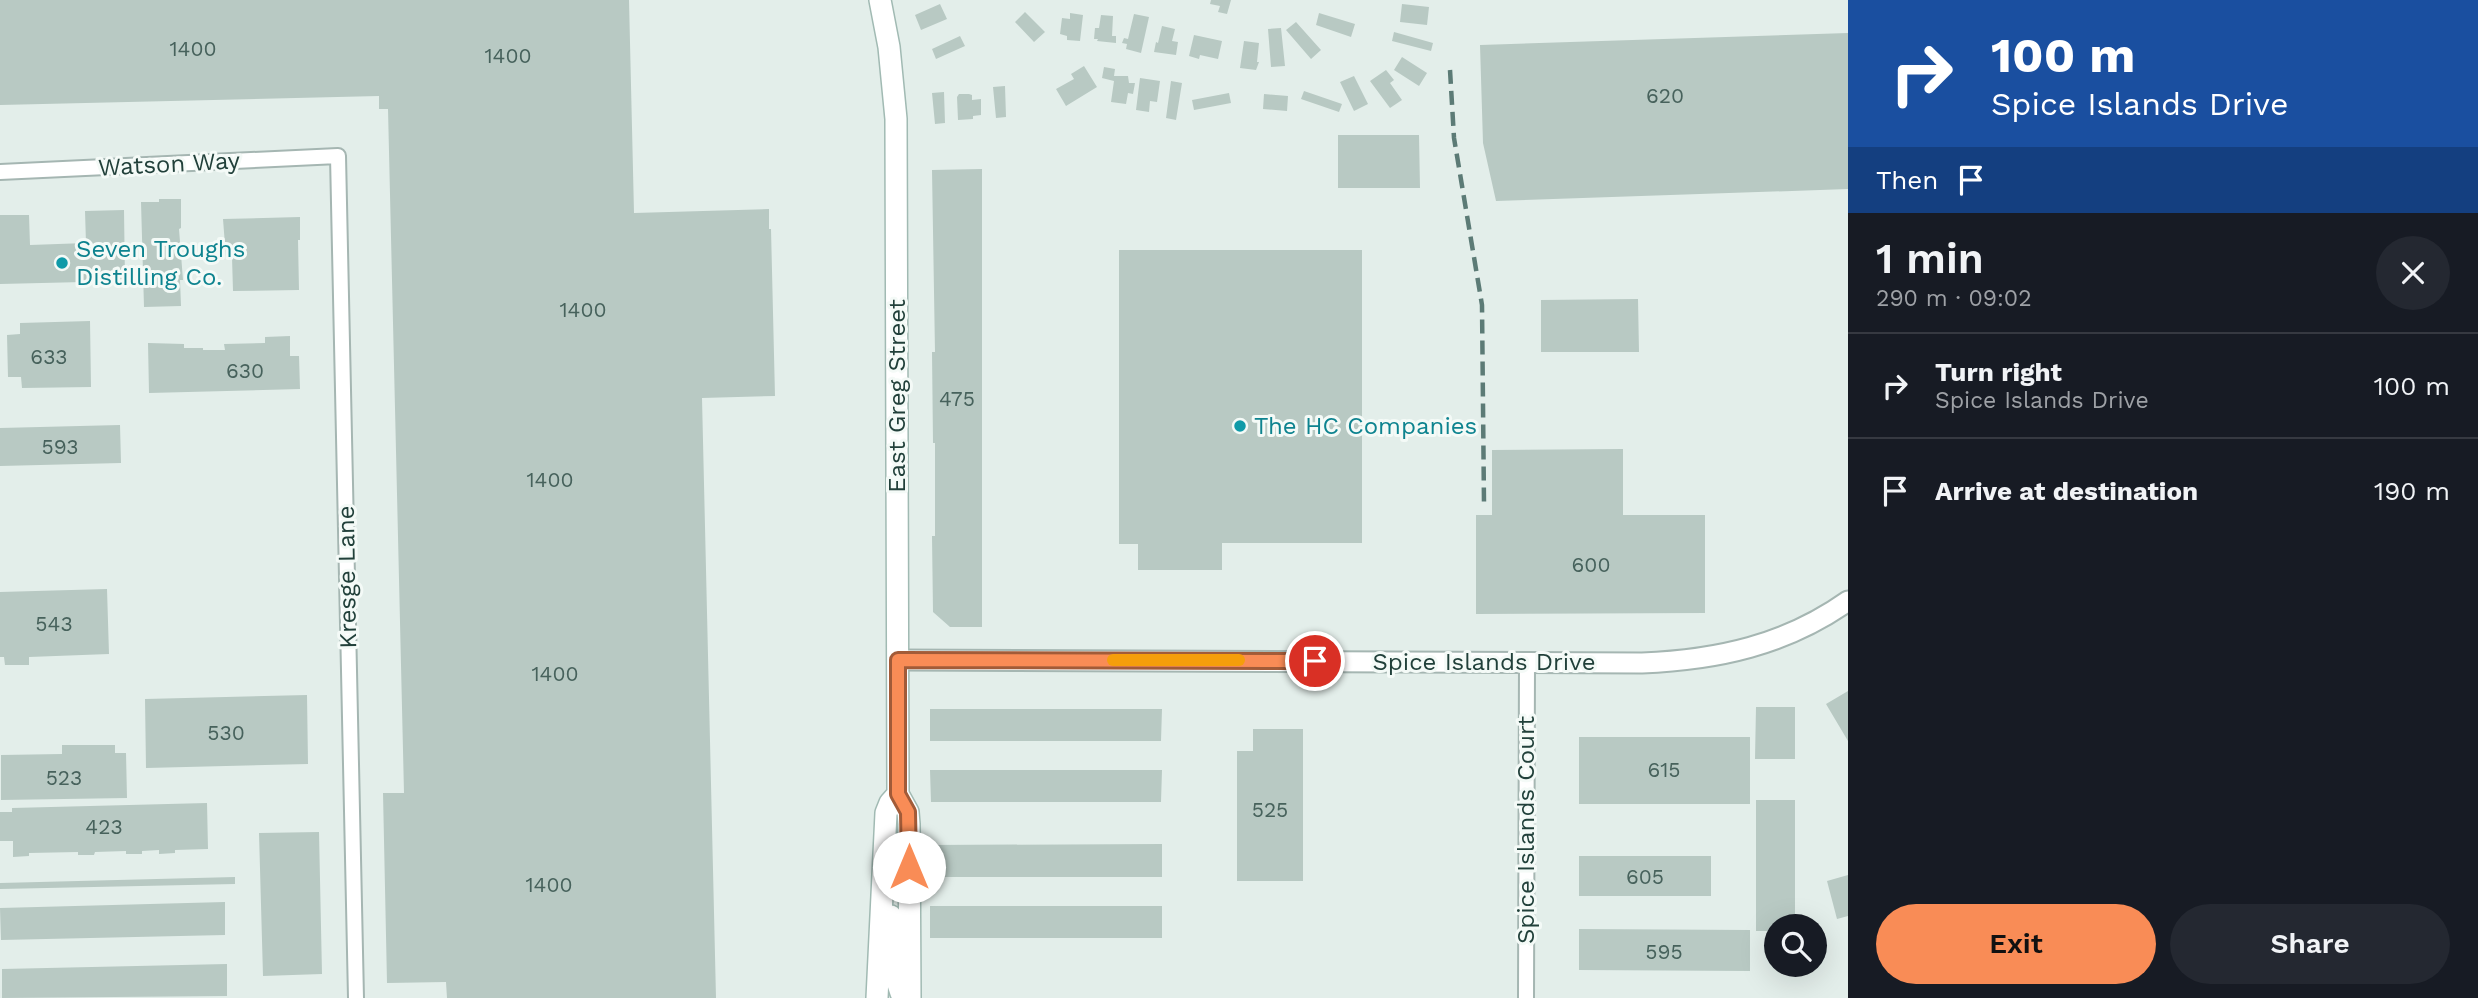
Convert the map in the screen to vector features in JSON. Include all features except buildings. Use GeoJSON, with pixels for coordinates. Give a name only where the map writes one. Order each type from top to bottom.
{"type":"FeatureCollection","features":[{"type":"Feature","properties":{"kind":"main road","name":"East Greg Street"},"geometry":{"type":"LineString","coordinates":[[880,0],[889,47],[896,119],[898,794],[908,812],[909,824],[910,997]]}},
{"type":"Feature","properties":{"kind":"main road","name":"East Greg Street"},"geometry":{"type":"LineString","coordinates":[[877,998],[886,813],[898,794]]}},
{"type":"Feature","properties":{"kind":"main road"},"geometry":{"type":"LineString","coordinates":[[882,880],[893,923],[895,982],[901,993],[910,997]]}},
{"type":"Feature","properties":{"kind":"street","name":"Watson Way"},"geometry":{"type":"LineString","coordinates":[[0,172],[338,156]]}},
{"type":"Feature","properties":{"kind":"street","name":"Kresge Lane"},"geometry":{"type":"LineString","coordinates":[[338,156],[356,998]]}},
{"type":"Feature","properties":{"kind":"street","name":"Spice Islands Drive"},"geometry":{"type":"LineString","coordinates":[[898,660],[1667,662],[1743,651],[1791,634],[1848,601]]}},
{"type":"Feature","properties":{"kind":"street","name":"Spice Islands Court"},"geometry":{"type":"LineString","coordinates":[[1526,998],[1527,662]]}},
{"type":"Feature","properties":{"kind":"railway"},"geometry":{"type":"LineString","coordinates":[[1450,70],[1454,138],[1482,305],[1484,504]]}},
{"type":"Feature","properties":{"kind":"slow traffic"},"geometry":{"type":"LineString","coordinates":[[1113,660],[1239,660]]}},
{"type":"Feature","properties":{"kind":"place","name":"Seven Troughs Distilling Co."},"geometry":{"type":"Point","coordinates":[62,263]}},
{"type":"Feature","properties":{"kind":"place","name":"The HC Companies"},"geometry":{"type":"Point","coordinates":[1240,426]}},
{"type":"Feature","properties":{"kind":"route"},"geometry":{"type":"LineString","coordinates":[[909,867],[908,812],[898,794],[898,660],[1315,661]]}}]}
